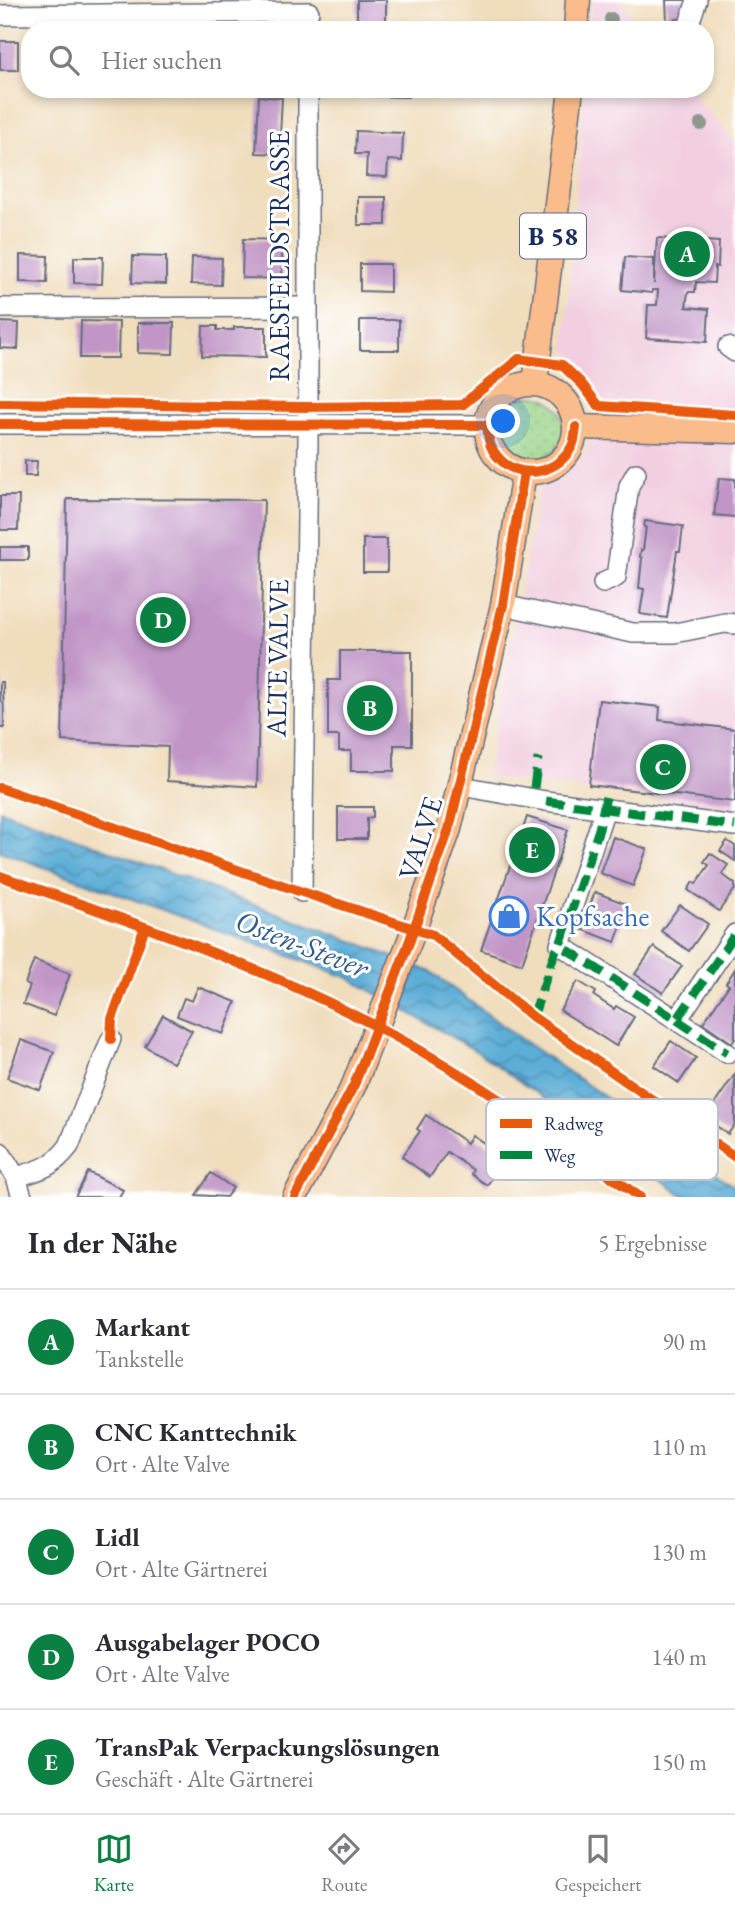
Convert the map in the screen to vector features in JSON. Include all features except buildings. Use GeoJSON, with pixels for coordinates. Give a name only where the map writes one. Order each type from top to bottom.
{"type":"FeatureCollection","features":[{"type":"Feature","properties":{"kind":"main road"},"geometry":{"type":"LineString","coordinates":[[577,21],[578,0]]}},
{"type":"Feature","properties":{"kind":"main road","name":"B 58"},"geometry":{"type":"LineString","coordinates":[[535,383],[570,98]]}},
{"type":"Feature","properties":{"kind":"main road"},"geometry":{"type":"LineString","coordinates":[[535,383],[551,387],[564,397],[573,411],[576,427],[573,446],[561,462],[544,471],[524,472],[509,467],[496,456],[489,441],[487,425],[491,408],[502,394],[517,385],[535,383]]}},
{"type":"Feature","properties":{"kind":"main road"},"geometry":{"type":"LineString","coordinates":[[576,427],[735,431]]}},
{"type":"Feature","properties":{"kind":"main road","name":"VALVE"},"geometry":{"type":"LineString","coordinates":[[295,1197],[354,1085],[449,829],[503,605],[524,472]]}},
{"type":"Feature","properties":{"kind":"street"},"geometry":{"type":"LineString","coordinates":[[690,20],[697,0]]}},
{"type":"Feature","properties":{"kind":"street"},"geometry":{"type":"LineString","coordinates":[[0,15],[47,6],[309,14]]}},
{"type":"Feature","properties":{"kind":"street","name":"RAESFELDSTRASSE"},"geometry":{"type":"LineString","coordinates":[[307,424],[308,98]]}},
{"type":"Feature","properties":{"kind":"street"},"geometry":{"type":"LineString","coordinates":[[0,308],[307,307]]}},
{"type":"Feature","properties":{"kind":"street"},"geometry":{"type":"LineString","coordinates":[[0,424],[487,425]]}},
{"type":"Feature","properties":{"kind":"street","name":"ALTE VALVE"},"geometry":{"type":"LineString","coordinates":[[302,892],[307,424]]}},
{"type":"Feature","properties":{"kind":"street"},"geometry":{"type":"LineString","coordinates":[[603,583],[616,577],[629,486],[636,474]]}},
{"type":"Feature","properties":{"kind":"street"},"geometry":{"type":"LineString","coordinates":[[503,605],[633,633],[675,633],[725,623],[735,624]]}},
{"type":"Feature","properties":{"kind":"street"},"geometry":{"type":"LineString","coordinates":[[461,786],[605,809],[735,825]]}},
{"type":"Feature","properties":{"kind":"street"},"geometry":{"type":"LineString","coordinates":[[605,809],[560,945],[727,1053]]}},
{"type":"Feature","properties":{"kind":"street"},"geometry":{"type":"LineString","coordinates":[[677,1020],[735,934]]}},
{"type":"Feature","properties":{"kind":"street"},"geometry":{"type":"LineString","coordinates":[[16,1177],[41,1170],[57,1161],[69,1146],[111,1039]]}},
{"type":"Feature","properties":{"kind":"street"},"geometry":{"type":"LineString","coordinates":[[0,1152],[16,1177],[22,1197]]}},
{"type":"Feature","properties":{"kind":"shaded area"},"geometry":{"type":"Polygon","coordinates":[[[591,0],[620,0],[636,21],[590,21],[591,0]]]}},
{"type":"Feature","properties":{"kind":"shaded area"},"geometry":{"type":"Polygon","coordinates":[[[583,98],[697,98],[735,143],[735,808],[486,777],[540,486],[558,481],[581,461],[587,450],[590,433],[606,433],[605,403],[588,376],[565,348],[583,98]]]}},
{"type":"Feature","properties":{"kind":"green space"},"geometry":{"type":"Polygon","coordinates":[[[532,396],[550,402],[558,410],[564,428],[558,446],[550,454],[532,460],[514,454],[506,446],[500,428],[506,410],[514,402],[532,396]]]}},
{"type":"Feature","properties":{"kind":"water","name":"Osten-Stever"},"geometry":{"type":"Polygon","coordinates":[[[0,810],[431,972],[608,1099],[545,1099],[476,1051],[347,977],[0,851],[0,810]]]}},
{"type":"Feature","properties":{"kind":"water"},"geometry":{"type":"Polygon","coordinates":[[[718,1175],[735,1187],[735,1197],[686,1197],[662,1180],[718,1180],[718,1175]]]}},
{"type":"Feature","properties":{"kind":"marked path"},"geometry":{"type":"LineString","coordinates":[[534,788],[538,758]]}},
{"type":"Feature","properties":{"kind":"marked path"},"geometry":{"type":"LineString","coordinates":[[606,797],[599,829],[560,945],[677,1020],[735,934]]}},
{"type":"Feature","properties":{"kind":"marked path"},"geometry":{"type":"LineString","coordinates":[[546,801],[735,826]]}},
{"type":"Feature","properties":{"kind":"marked path"},"geometry":{"type":"LineString","coordinates":[[533,1017],[555,952],[560,945]]}},
{"type":"Feature","properties":{"kind":"marked path"},"geometry":{"type":"LineString","coordinates":[[677,1020],[727,1053]]}},
{"type":"Feature","properties":{"kind":"cycle path"},"geometry":{"type":"LineString","coordinates":[[0,403],[307,407],[462,405],[519,359],[562,365],[599,406],[735,415]]}},
{"type":"Feature","properties":{"kind":"cycle path"},"geometry":{"type":"LineString","coordinates":[[0,424],[487,425],[494,453],[505,464],[525,472],[546,469],[564,457],[571,448],[576,427]]}},
{"type":"Feature","properties":{"kind":"cycle path"},"geometry":{"type":"LineString","coordinates":[[295,1197],[354,1085],[449,829],[503,605],[524,472]]}},
{"type":"Feature","properties":{"kind":"cycle path"},"geometry":{"type":"LineString","coordinates":[[0,788],[433,935],[533,1017],[651,1099]]}},
{"type":"Feature","properties":{"kind":"cycle path"},"geometry":{"type":"LineString","coordinates":[[0,876],[135,923],[311,994],[429,1055],[498,1099]]}},
{"type":"Feature","properties":{"kind":"cycle path"},"geometry":{"type":"LineString","coordinates":[[111,1039],[112,1019],[145,927]]}},
{"type":"Feature","properties":{"kind":"cycle path"},"geometry":{"type":"LineString","coordinates":[[718,1145],[735,1157]]}},
{"type":"Feature","properties":{"kind":"cycle path"},"geometry":{"type":"LineString","coordinates":[[616,1180],[640,1197]]}},
{"type":"Feature","properties":{"kind":"place","name":"Markant"},"geometry":{"type":"Point","coordinates":[687,254]}},
{"type":"Feature","properties":{"kind":"place","name":"Ausgabelager POCO"},"geometry":{"type":"Point","coordinates":[163,620]}},
{"type":"Feature","properties":{"kind":"place","name":"CNC Kanttechnik"},"geometry":{"type":"Point","coordinates":[370,708]}},
{"type":"Feature","properties":{"kind":"place","name":"Lidl"},"geometry":{"type":"Point","coordinates":[663,767]}},
{"type":"Feature","properties":{"kind":"place","name":"TransPak Verpackungslösungen"},"geometry":{"type":"Point","coordinates":[532,850]}},
{"type":"Feature","properties":{"kind":"place","name":"Kopfsache"},"geometry":{"type":"Point","coordinates":[509,916]}}]}
